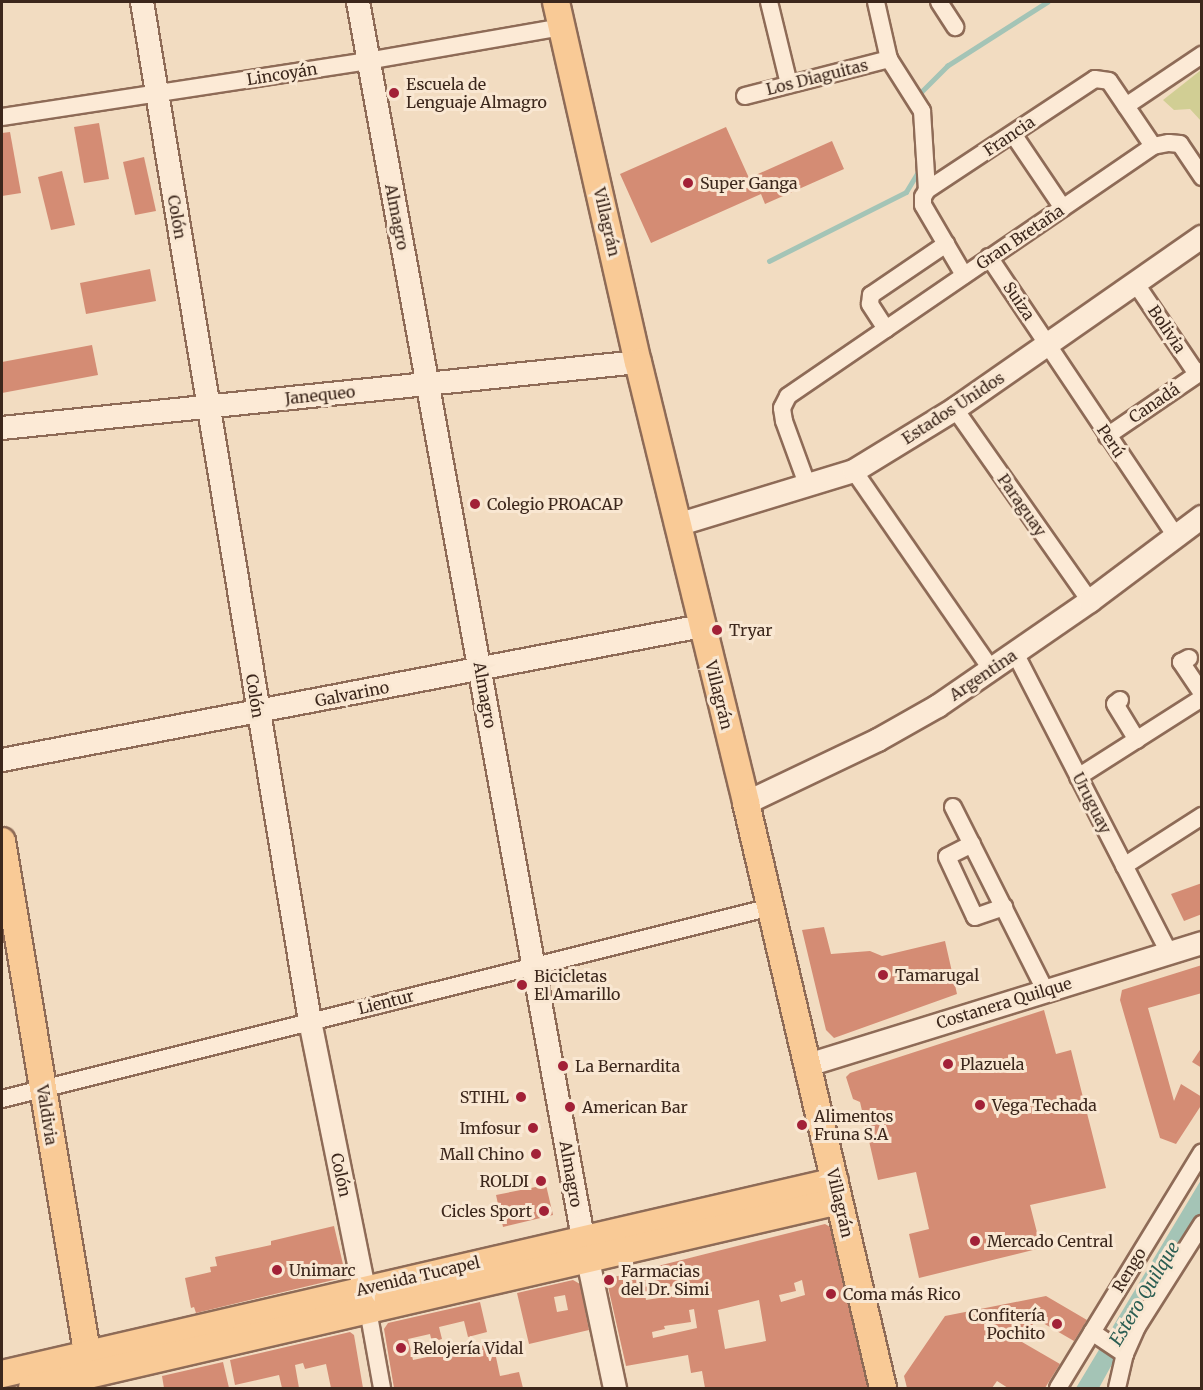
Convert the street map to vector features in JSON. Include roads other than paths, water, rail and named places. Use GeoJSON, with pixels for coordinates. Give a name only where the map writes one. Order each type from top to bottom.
{"type":"FeatureCollection","features":[{"type":"Feature","properties":{"kind":"main road","name":"Villagrán"},"geometry":{"type":"LineString","coordinates":[[556,2],[638,362],[771,907],[883,1389]]}},
{"type":"Feature","properties":{"kind":"main road","name":"Valdivia"},"geometry":{"type":"LineString","coordinates":[[2,841],[90,1372]]}},
{"type":"Feature","properties":{"kind":"main road","name":"Avenida Tucapel"},"geometry":{"type":"LineString","coordinates":[[32,1389],[366,1300],[837,1191]]}},
{"type":"Feature","properties":{"kind":"main road","name":"Avenida Tucapel"},"geometry":{"type":"LineString","coordinates":[[2,1374],[90,1372]]}},
{"type":"Feature","properties":{"kind":"street","name":"Colón"},"geometry":{"type":"LineString","coordinates":[[142,2],[257,712],[310,1021],[382,1389]]}},
{"type":"Feature","properties":{"kind":"street","name":"Almagro"},"geometry":{"type":"LineString","coordinates":[[357,2],[585,1248],[615,1389]]}},
{"type":"Feature","properties":{"kind":"street"},"geometry":{"type":"LineString","coordinates":[[769,2],[789,84]]}},
{"type":"Feature","properties":{"kind":"street"},"geometry":{"type":"LineString","coordinates":[[876,2],[889,59],[919,105],[927,190],[923,197],[924,205],[964,275]]}},
{"type":"Feature","properties":{"kind":"street"},"geometry":{"type":"LineString","coordinates":[[939,2],[955,27]]}},
{"type":"Feature","properties":{"kind":"street","name":"Lincoyán"},"geometry":{"type":"LineString","coordinates":[[2,117],[367,61],[562,27]]}},
{"type":"Feature","properties":{"kind":"street"},"geometry":{"type":"LineString","coordinates":[[1126,105],[1202,55]]}},
{"type":"Feature","properties":{"kind":"street","name":"Los Diaguitas"},"geometry":{"type":"LineString","coordinates":[[745,96],[889,59]]}},
{"type":"Feature","properties":{"kind":"street","name":"Francia"},"geometry":{"type":"LineString","coordinates":[[927,190],[1095,79],[1109,81],[1154,146]]}},
{"type":"Feature","properties":{"kind":"street"},"geometry":{"type":"LineString","coordinates":[[1012,134],[1063,208]]}},
{"type":"Feature","properties":{"kind":"street"},"geometry":{"type":"LineString","coordinates":[[1154,146],[1169,142],[1180,144],[1202,177]]}},
{"type":"Feature","properties":{"kind":"street","name":"Gran Bretaña"},"geometry":{"type":"LineString","coordinates":[[807,484],[784,421],[782,408],[788,396],[1154,146]]}},
{"type":"Feature","properties":{"kind":"street","name":"Estados Unidos"},"geometry":{"type":"LineString","coordinates":[[677,525],[854,471],[955,409],[1202,237]]}},
{"type":"Feature","properties":{"kind":"street"},"geometry":{"type":"LineString","coordinates":[[886,328],[870,304],[871,295],[946,244]]}},
{"type":"Feature","properties":{"kind":"street","name":"Suiza"},"geometry":{"type":"LineString","coordinates":[[989,257],[1049,345]]}},
{"type":"Feature","properties":{"kind":"street","name":"Bolivia"},"geometry":{"type":"LineString","coordinates":[[1136,284],[1199,372]]}},
{"type":"Feature","properties":{"kind":"street","name":"Perú"},"geometry":{"type":"LineString","coordinates":[[1049,345],[1107,436],[1176,536]]}},
{"type":"Feature","properties":{"kind":"street","name":"Janequeo"},"geometry":{"type":"LineString","coordinates":[[2,428],[638,362]]}},
{"type":"Feature","properties":{"kind":"street","name":"Canadá"},"geometry":{"type":"LineString","coordinates":[[1107,436],[1199,372]]}},
{"type":"Feature","properties":{"kind":"street","name":"Paraguay"},"geometry":{"type":"LineString","coordinates":[[955,409],[1090,601]]}},
{"type":"Feature","properties":{"kind":"street"},"geometry":{"type":"LineString","coordinates":[[854,471],[992,669]]}},
{"type":"Feature","properties":{"kind":"street","name":"Argentina"},"geometry":{"type":"LineString","coordinates":[[746,803],[910,723],[1090,601],[1202,517]]}},
{"type":"Feature","properties":{"kind":"street","name":"Galvarino"},"geometry":{"type":"LineString","coordinates":[[2,760],[702,626]]}},
{"type":"Feature","properties":{"kind":"street","name":"Uruguay"},"geometry":{"type":"LineString","coordinates":[[1015,653],[1169,953]]}},
{"type":"Feature","properties":{"kind":"street"},"geometry":{"type":"LineString","coordinates":[[1078,777],[1199,703],[1181,662],[1189,658]]}},
{"type":"Feature","properties":{"kind":"street"},"geometry":{"type":"LineString","coordinates":[[1120,700],[1115,704],[1137,740]]}},
{"type":"Feature","properties":{"kind":"street"},"geometry":{"type":"LineString","coordinates":[[953,807],[1045,990]]}},
{"type":"Feature","properties":{"kind":"street"},"geometry":{"type":"LineString","coordinates":[[1124,866],[1202,816]]}},
{"type":"Feature","properties":{"kind":"street"},"geometry":{"type":"LineString","coordinates":[[972,844],[947,857],[975,917],[1004,907]]}},
{"type":"Feature","properties":{"kind":"street","name":"Lientur"},"geometry":{"type":"LineString","coordinates":[[2,1099],[771,907]]}},
{"type":"Feature","properties":{"kind":"street","name":"Costanera Quilque"},"geometry":{"type":"LineString","coordinates":[[808,1065],[1202,943]]}},
{"type":"Feature","properties":{"kind":"street","name":"Rengo"},"geometry":{"type":"LineString","coordinates":[[1058,1389],[1096,1335],[1202,1152]]}},
{"type":"Feature","properties":{"kind":"street"},"geometry":{"type":"LineString","coordinates":[[1117,1389],[1123,1353],[1154,1298],[1202,1224]]}},
{"type":"Feature","properties":{"kind":"street"},"geometry":{"type":"LineString","coordinates":[[1096,1335],[1123,1353]]}},
{"type":"Feature","properties":{"kind":"water","name":"Estero Quilque"},"geometry":{"type":"Polygon","coordinates":[[[1201,1180],[1201,1217],[1138,1317],[1099,1388],[1076,1388],[1201,1180]]]}},
{"type":"Feature","properties":{"kind":"waterway"},"geometry":{"type":"LineString","coordinates":[[920,99],[921,92],[947,66],[1047,2]]}},
{"type":"Feature","properties":{"kind":"waterway"},"geometry":{"type":"LineString","coordinates":[[769,261],[906,192],[920,169]]}},
{"type":"Feature","properties":{"kind":"place","name":"Escuela de Lenguaje Almagro"},"geometry":{"type":"Point","coordinates":[394,93]}},
{"type":"Feature","properties":{"kind":"place","name":"Super Ganga"},"geometry":{"type":"Point","coordinates":[688,183]}},
{"type":"Feature","properties":{"kind":"place","name":"Colegio PROACAP"},"geometry":{"type":"Point","coordinates":[475,504]}},
{"type":"Feature","properties":{"kind":"place","name":"Tryar"},"geometry":{"type":"Point","coordinates":[717,630]}},
{"type":"Feature","properties":{"kind":"place","name":"Tamarugal"},"geometry":{"type":"Point","coordinates":[883,975]}},
{"type":"Feature","properties":{"kind":"place","name":"Bicicletas El Amarillo"},"geometry":{"type":"Point","coordinates":[522,985]}},
{"type":"Feature","properties":{"kind":"place","name":"Plazuela"},"geometry":{"type":"Point","coordinates":[948,1064]}},
{"type":"Feature","properties":{"kind":"place","name":"La Bernardita"},"geometry":{"type":"Point","coordinates":[563,1066]}},
{"type":"Feature","properties":{"kind":"place","name":"STIHL"},"geometry":{"type":"Point","coordinates":[521,1097]}},
{"type":"Feature","properties":{"kind":"place","name":"Vega Techada"},"geometry":{"type":"Point","coordinates":[980,1105]}},
{"type":"Feature","properties":{"kind":"place","name":"American Bar"},"geometry":{"type":"Point","coordinates":[570,1107]}},
{"type":"Feature","properties":{"kind":"place","name":"Alimentos Fruna S.A"},"geometry":{"type":"Point","coordinates":[802,1125]}},
{"type":"Feature","properties":{"kind":"place","name":"Imfosur"},"geometry":{"type":"Point","coordinates":[533,1128]}},
{"type":"Feature","properties":{"kind":"place","name":"Mall Chino"},"geometry":{"type":"Point","coordinates":[536,1154]}},
{"type":"Feature","properties":{"kind":"place","name":"ROLDI"},"geometry":{"type":"Point","coordinates":[541,1181]}},
{"type":"Feature","properties":{"kind":"place","name":"Cicles Sport"},"geometry":{"type":"Point","coordinates":[544,1211]}},
{"type":"Feature","properties":{"kind":"place","name":"Mercado Central"},"geometry":{"type":"Point","coordinates":[975,1241]}},
{"type":"Feature","properties":{"kind":"place","name":"Unimarc"},"geometry":{"type":"Point","coordinates":[277,1270]}},
{"type":"Feature","properties":{"kind":"place","name":"Farmacias del Dr. Simi"},"geometry":{"type":"Point","coordinates":[609,1280]}},
{"type":"Feature","properties":{"kind":"place","name":"Coma más Rico"},"geometry":{"type":"Point","coordinates":[831,1294]}},
{"type":"Feature","properties":{"kind":"place","name":"Confitería Pochito"},"geometry":{"type":"Point","coordinates":[1057,1324]}},
{"type":"Feature","properties":{"kind":"place","name":"Relojería Vidal"},"geometry":{"type":"Point","coordinates":[401,1348]}}]}
